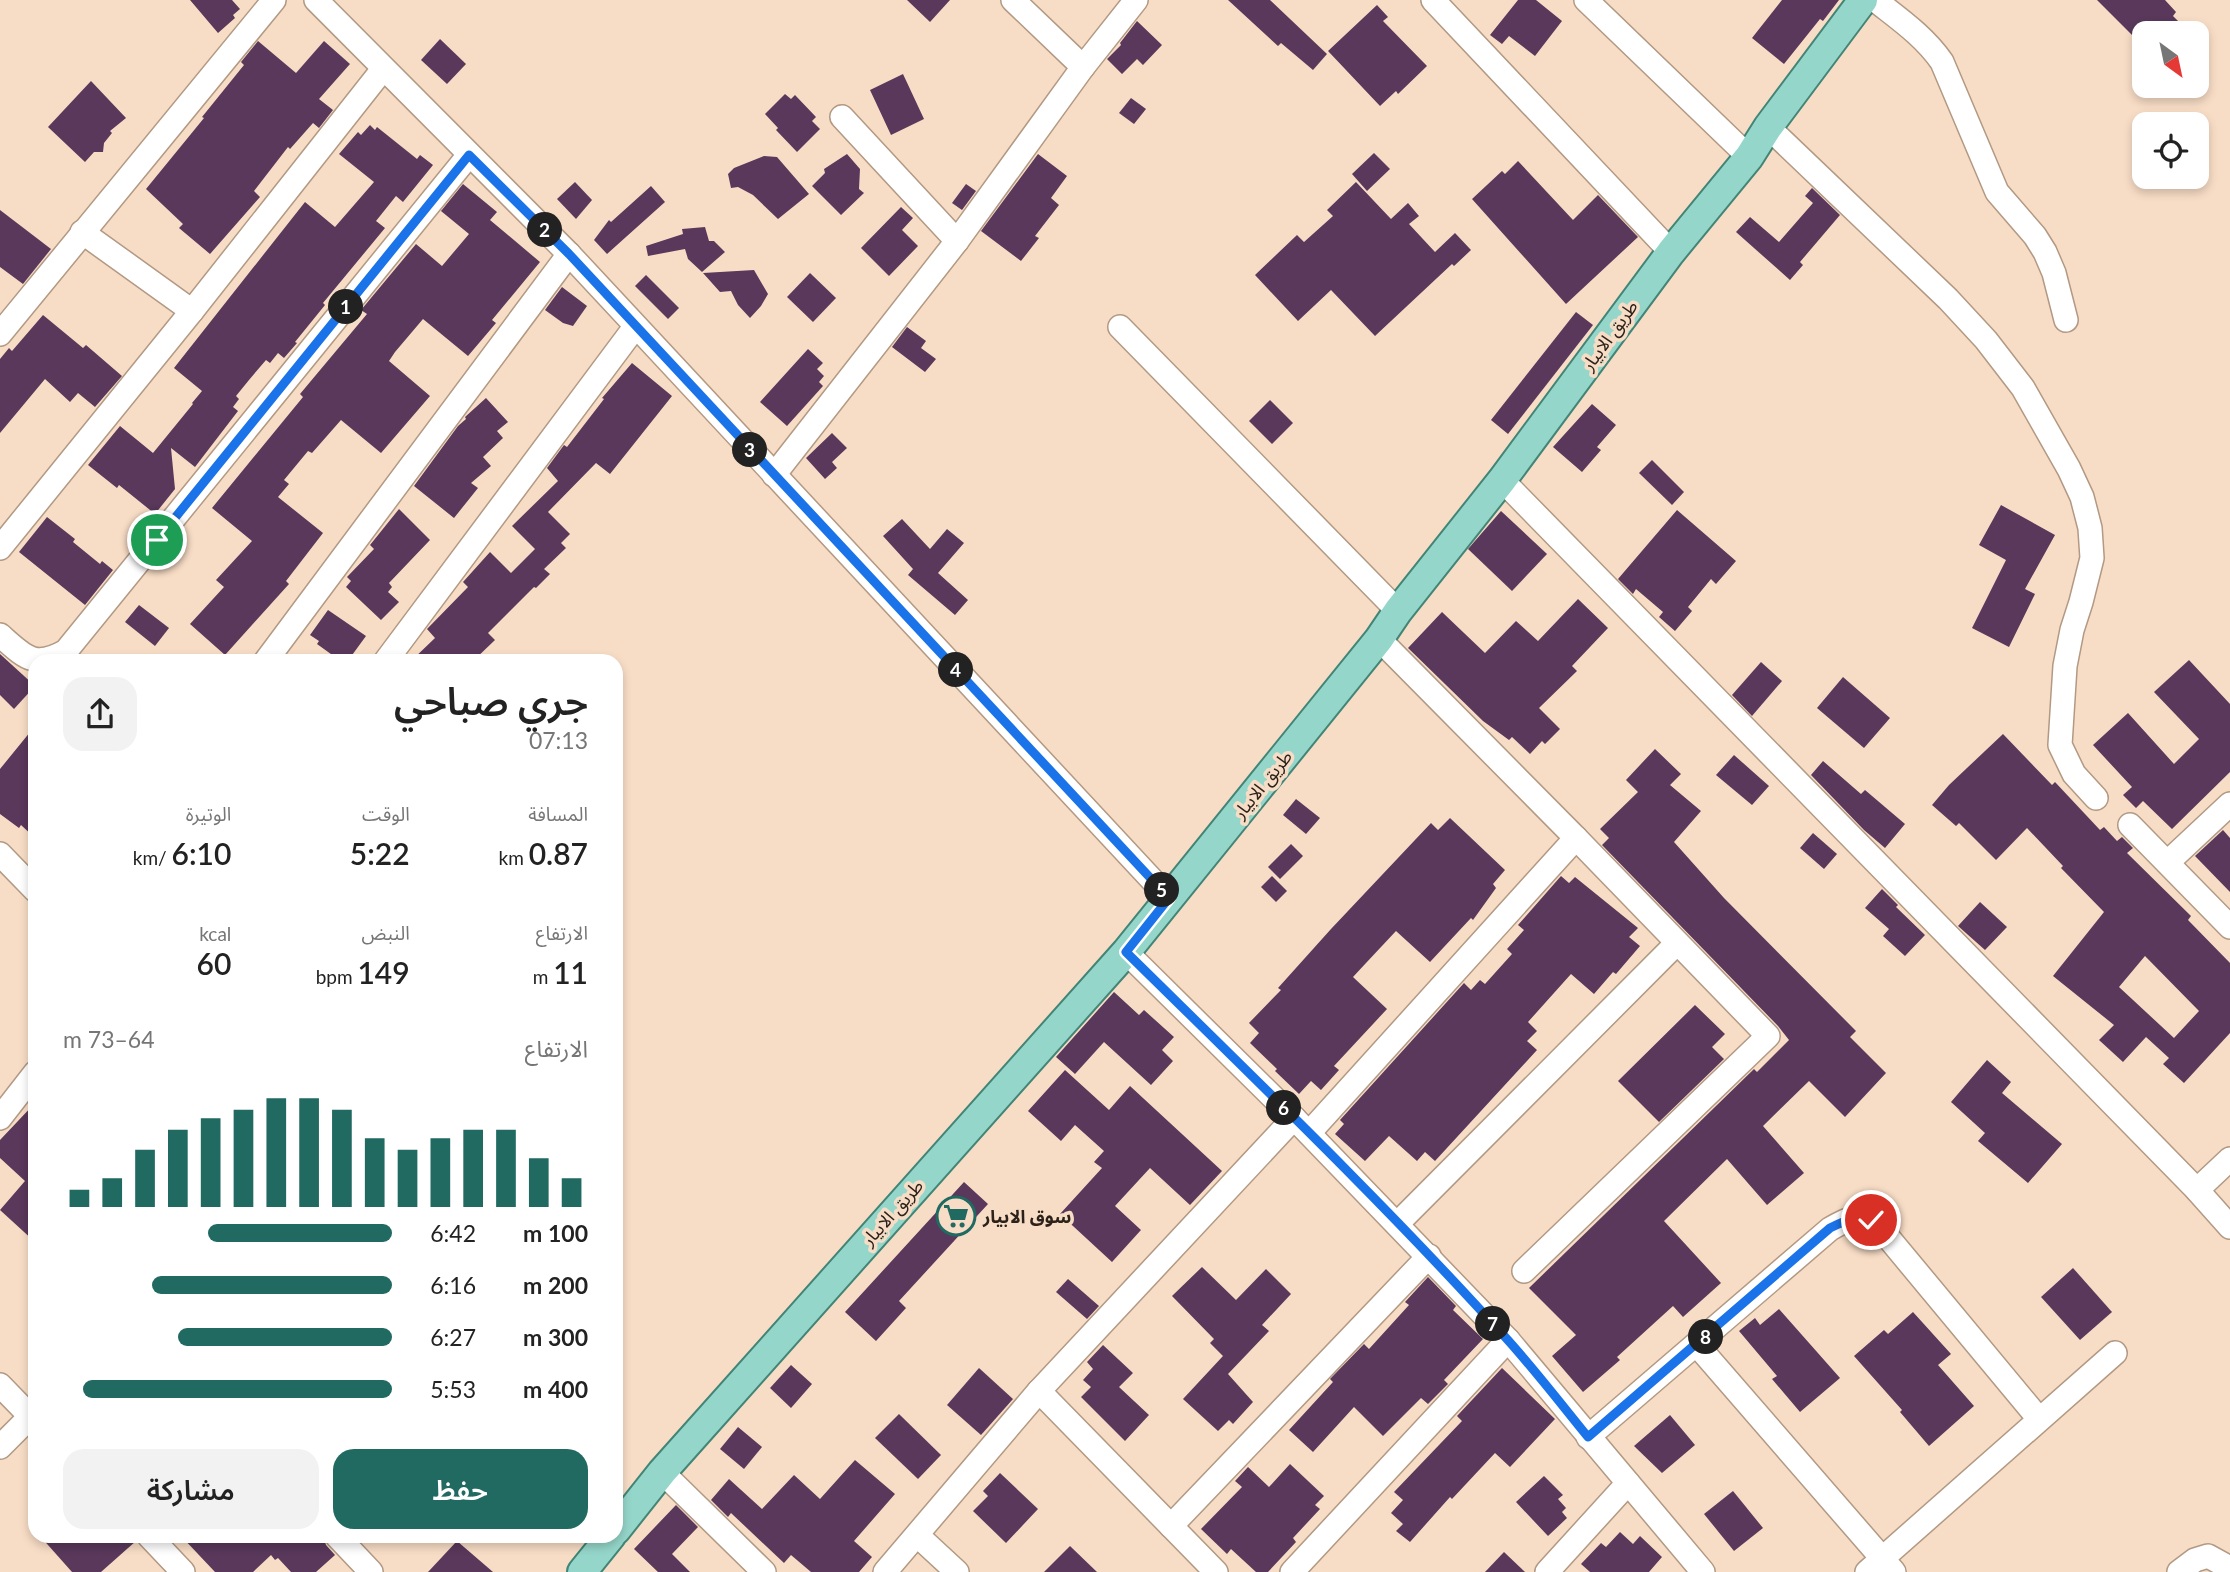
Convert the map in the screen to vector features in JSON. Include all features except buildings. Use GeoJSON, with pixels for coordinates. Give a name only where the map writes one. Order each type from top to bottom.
{"type":"FeatureCollection","features":[{"type":"Feature","properties":{"kind":"main road","name":"طريق الابيار"},"geometry":{"type":"LineString","coordinates":[[623,1521],[662,1472],[1126,952],[1379,639],[1398,611],[1502,480],[1671,252],[1749,157],[1768,127],[1863,0]]}},
{"type":"Feature","properties":{"kind":"main road"},"geometry":{"type":"LineString","coordinates":[[582,1572],[605,1543]]}},
{"type":"Feature","properties":{"kind":"street"},"geometry":{"type":"LineString","coordinates":[[0,334],[274,0]]}},
{"type":"Feature","properties":{"kind":"street"},"geometry":{"type":"LineString","coordinates":[[316,0],[569,254],[1169,898]]}},
{"type":"Feature","properties":{"kind":"street"},"geometry":{"type":"LineString","coordinates":[[1013,0],[1083,67]]}},
{"type":"Feature","properties":{"kind":"street"},"geometry":{"type":"LineString","coordinates":[[774,475],[957,241],[1083,67],[1136,0]]}},
{"type":"Feature","properties":{"kind":"street"},"geometry":{"type":"LineString","coordinates":[[1433,0],[1671,252]]}},
{"type":"Feature","properties":{"kind":"street"},"geometry":{"type":"LineString","coordinates":[[1586,0],[1749,157]]}},
{"type":"Feature","properties":{"kind":"street"},"geometry":{"type":"LineString","coordinates":[[1875,0],[1915,32],[1932,48],[1941,62],[1997,192],[2035,236],[2045,252],[2067,320]]}},
{"type":"Feature","properties":{"kind":"street"},"geometry":{"type":"LineString","coordinates":[[0,548],[383,69]]}},
{"type":"Feature","properties":{"kind":"street"},"geometry":{"type":"LineString","coordinates":[[842,117],[957,241]]}},
{"type":"Feature","properties":{"kind":"street"},"geometry":{"type":"LineString","coordinates":[[1768,127],[1948,299],[1986,340],[2023,388],[2069,469],[2082,497],[2090,528],[2092,558],[2065,666],[2060,745],[2074,774],[2096,798]]}},
{"type":"Feature","properties":{"kind":"street"},"geometry":{"type":"LineString","coordinates":[[61,654],[469,155]]}},
{"type":"Feature","properties":{"kind":"street"},"geometry":{"type":"LineString","coordinates":[[82,232],[192,311]]}},
{"type":"Feature","properties":{"kind":"street"},"geometry":{"type":"LineString","coordinates":[[271,654],[569,254]]}},
{"type":"Feature","properties":{"kind":"street"},"geometry":{"type":"LineString","coordinates":[[391,654],[635,327]]}},
{"type":"Feature","properties":{"kind":"street"},"geometry":{"type":"LineString","coordinates":[[1119,327],[1398,611]]}},
{"type":"Feature","properties":{"kind":"street"},"geometry":{"type":"LineString","coordinates":[[1502,480],[2197,1190],[2230,1227]]}},
{"type":"Feature","properties":{"kind":"street"},"geometry":{"type":"LineString","coordinates":[[0,635],[28,657]]}},
{"type":"Feature","properties":{"kind":"street"},"geometry":{"type":"LineString","coordinates":[[1379,639],[1768,1036],[1524,1270]]}},
{"type":"Feature","properties":{"kind":"street"},"geometry":{"type":"LineString","coordinates":[[2168,862],[2230,804]]}},
{"type":"Feature","properties":{"kind":"street"},"geometry":{"type":"LineString","coordinates":[[2130,825],[2230,927]]}},
{"type":"Feature","properties":{"kind":"street"},"geometry":{"type":"LineString","coordinates":[[885,1572],[1039,1391],[1301,1125],[1576,838]]}},
{"type":"Feature","properties":{"kind":"street"},"geometry":{"type":"LineString","coordinates":[[0,854],[28,883]]}},
{"type":"Feature","properties":{"kind":"street"},"geometry":{"type":"LineString","coordinates":[[1397,1223],[1676,944]]}},
{"type":"Feature","properties":{"kind":"street"},"geometry":{"type":"LineString","coordinates":[[1126,952],[1301,1125],[1508,1340],[1703,1572]]}},
{"type":"Feature","properties":{"kind":"street"},"geometry":{"type":"LineString","coordinates":[[0,1118],[28,1082]]}},
{"type":"Feature","properties":{"kind":"street"},"geometry":{"type":"LineString","coordinates":[[2197,1190],[2230,1160]]}},
{"type":"Feature","properties":{"kind":"street"},"geometry":{"type":"LineString","coordinates":[[1588,1437],[1830,1228],[1860,1217],[1871,1220],[1882,1230],[2039,1419]]}},
{"type":"Feature","properties":{"kind":"street"},"geometry":{"type":"LineString","coordinates":[[1171,1527],[1429,1256]]}},
{"type":"Feature","properties":{"kind":"street"},"geometry":{"type":"LineString","coordinates":[[1292,1572],[1508,1340]]}},
{"type":"Feature","properties":{"kind":"street"},"geometry":{"type":"LineString","coordinates":[[1697,1345],[1842,1510],[1881,1567],[2039,1419],[2115,1353]]}},
{"type":"Feature","properties":{"kind":"street"},"geometry":{"type":"LineString","coordinates":[[0,1385],[28,1414]]}},
{"type":"Feature","properties":{"kind":"street"},"geometry":{"type":"LineString","coordinates":[[1039,1391],[1216,1572]]}},
{"type":"Feature","properties":{"kind":"street"},"geometry":{"type":"LineString","coordinates":[[0,1447],[28,1423]]}},
{"type":"Feature","properties":{"kind":"street"},"geometry":{"type":"LineString","coordinates":[[662,1472],[764,1572]]}},
{"type":"Feature","properties":{"kind":"street"},"geometry":{"type":"LineString","coordinates":[[1547,1572],[1628,1483]]}},
{"type":"Feature","properties":{"kind":"street"},"geometry":{"type":"LineString","coordinates":[[917,1535],[957,1572]]}},
{"type":"Feature","properties":{"kind":"street"},"geometry":{"type":"LineString","coordinates":[[156,1543],[183,1572]]}},
{"type":"Feature","properties":{"kind":"street"},"geometry":{"type":"LineString","coordinates":[[344,1543],[371,1572]]}},
{"type":"Feature","properties":{"kind":"street"},"geometry":{"type":"LineString","coordinates":[[2179,1572],[2195,1560],[2208,1556],[2230,1568]]}},
{"type":"Feature","properties":{"kind":"place","name":"سوق الابيار"},"geometry":{"type":"Point","coordinates":[956,1216]}},
{"type":"Feature","properties":{"kind":"route"},"geometry":{"type":"LineString","coordinates":[[157,540],[469,155],[569,254],[1169,898],[1126,952],[1429,1256],[1508,1340],[1588,1437],[1830,1228],[1860,1217],[1871,1220]]}}]}
